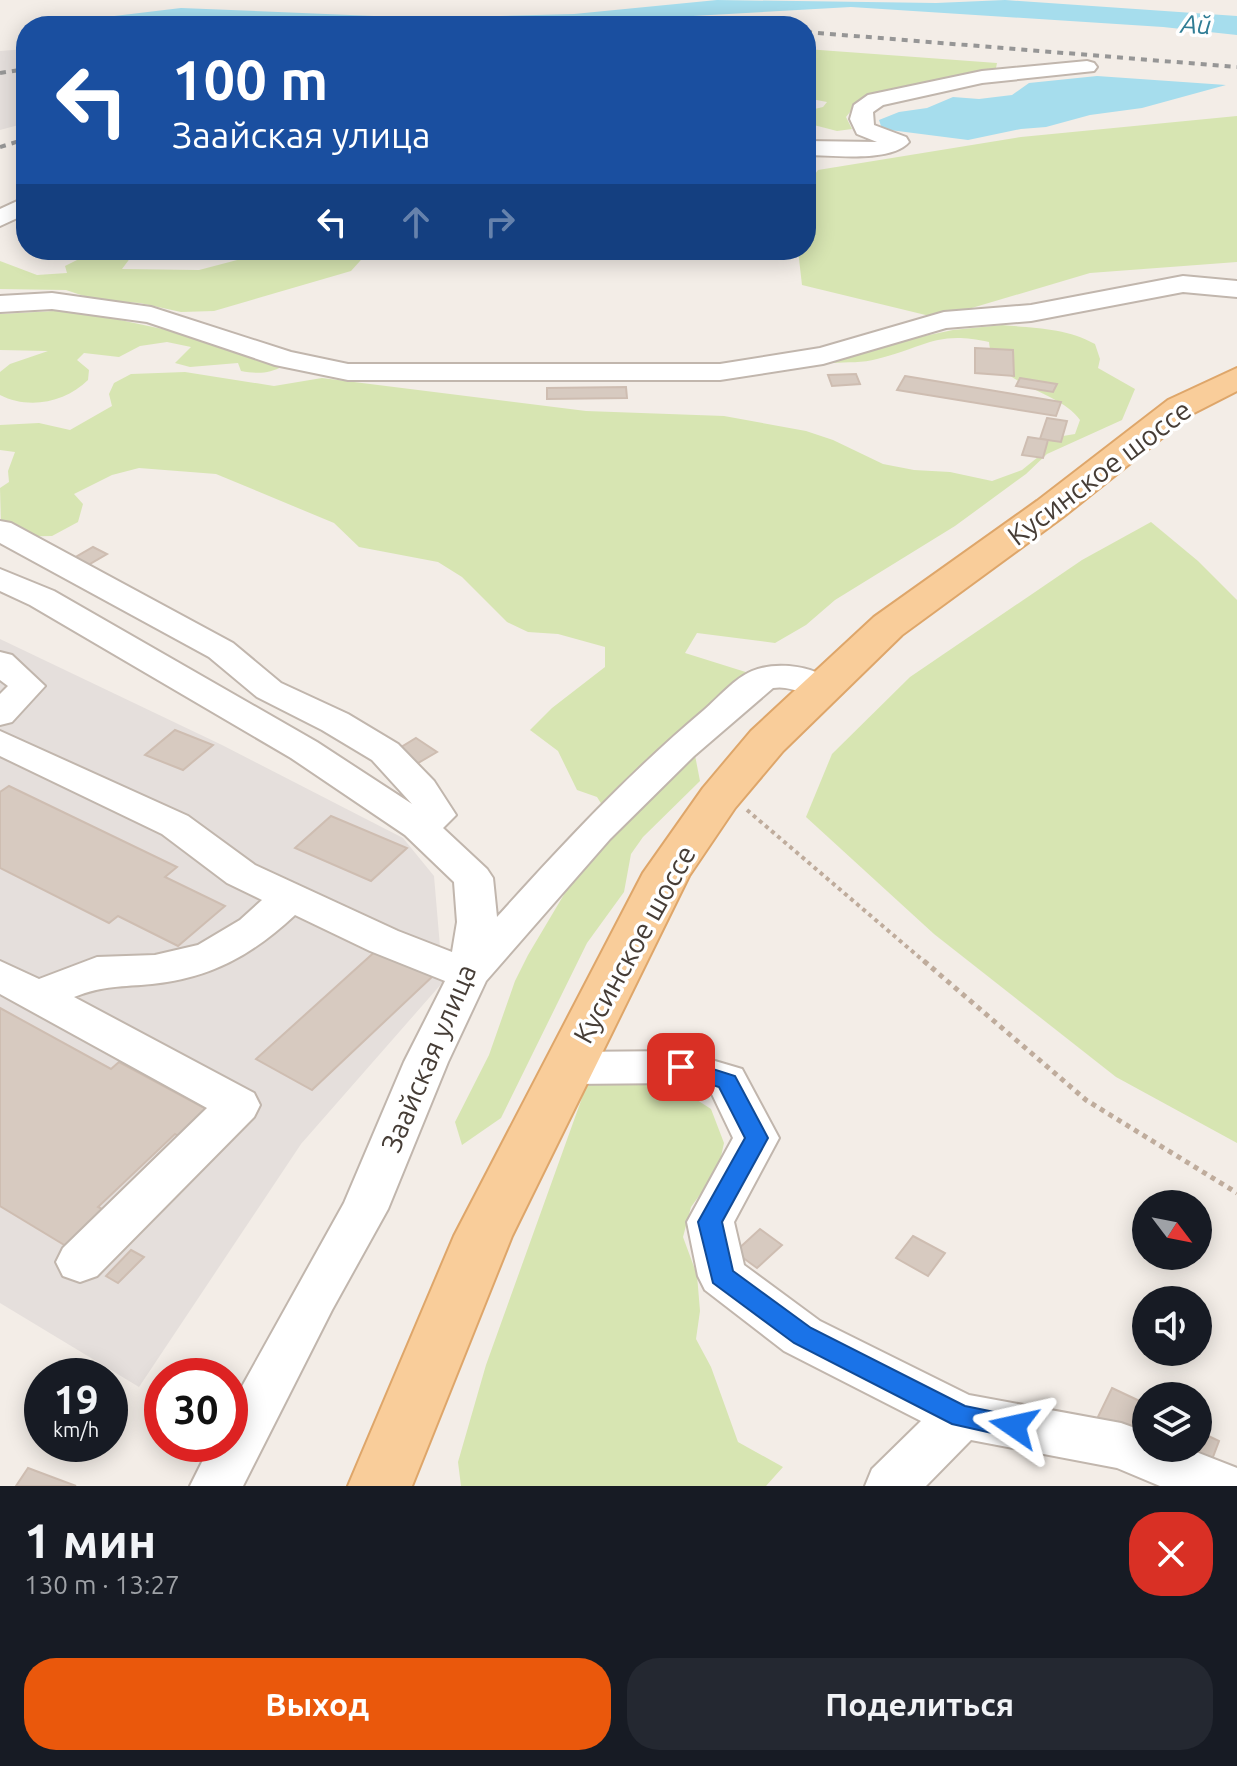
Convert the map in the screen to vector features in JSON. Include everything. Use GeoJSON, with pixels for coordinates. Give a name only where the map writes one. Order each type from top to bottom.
{"type":"FeatureCollection","features":[{"type":"Feature","properties":{"kind":"main road","name":"Кусинское шоссе"},"geometry":{"type":"LineString","coordinates":[[391,1462],[483,1236],[667,873],[719,798],[767,741],[819,688],[888,626],[1050,509],[1180,407],[1237,378]]}},
{"type":"Feature","properties":{"kind":"street"},"geometry":{"type":"LineString","coordinates":[[816,148],[877,149],[906,140],[865,129],[862,110],[876,100],[982,77],[1087,67]]}},
{"type":"Feature","properties":{"kind":"street"},"geometry":{"type":"LineString","coordinates":[[0,304],[52,301],[151,315],[285,359],[348,372],[720,372],[823,356],[944,320],[1031,313],[1183,284],[1237,289]]}},
{"type":"Feature","properties":{"kind":"street"},"geometry":{"type":"LineString","coordinates":[[0,530],[221,650],[269,690],[335,722],[385,752],[421,789],[437,815],[418,826]]}},
{"type":"Feature","properties":{"kind":"street","name":"Заайская улица"},"geometry":{"type":"LineString","coordinates":[[0,579],[42,598],[304,750],[418,826],[473,878],[477,922],[469,974],[426,1062],[365,1209],[315,1296],[216,1486]]}},
{"type":"Feature","properties":{"kind":"street"},"geometry":{"type":"LineString","coordinates":[[0,662],[28,686],[0,714]]}},
{"type":"Feature","properties":{"kind":"street"},"geometry":{"type":"LineString","coordinates":[[0,742],[175,825],[241,874],[384,941],[469,974],[597,830],[681,748],[762,679],[786,675],[819,688]]}},
{"type":"Feature","properties":{"kind":"street"},"geometry":{"type":"LineString","coordinates":[[18,986],[97,972],[155,969],[210,957],[254,930],[290,897]]}},
{"type":"Feature","properties":{"kind":"street"},"geometry":{"type":"LineString","coordinates":[[18,986],[238,1105],[80,1262]]}},
{"type":"Feature","properties":{"kind":"street"},"geometry":{"type":"LineString","coordinates":[[567,1068],[681,1067],[727,1081],[756,1138],[710,1222],[722,1276],[802,1336],[961,1416],[1121,1446],[1220,1486]]}},
{"type":"Feature","properties":{"kind":"street"},"geometry":{"type":"LineString","coordinates":[[891,1486],[961,1416]]}},
{"type":"Feature","properties":{"kind":"path"},"geometry":{"type":"LineString","coordinates":[[719,798],[746,809],[776,833],[1086,1100],[1237,1193]]}},
{"type":"Feature","properties":{"kind":"shaded area"},"geometry":{"type":"Polygon","coordinates":[[[16,50],[16,126],[0,130],[0,51],[16,50]]]}},
{"type":"Feature","properties":{"kind":"shaded area"},"geometry":{"type":"Polygon","coordinates":[[[0,639],[222,745],[403,838],[434,876],[443,982],[301,1144],[158,1358],[144,1358],[144,1380],[139,1387],[128,1380],[128,1358],[91,1358],[0,1303],[0,639]]]}},
{"type":"Feature","properties":{"kind":"green space"},"geometry":{"type":"Polygon","coordinates":[[[816,50],[997,63],[996,68],[854,107],[846,117],[852,129],[837,131],[816,126],[816,109],[827,102],[816,100],[816,50]]]}},
{"type":"Feature","properties":{"kind":"green space"},"geometry":{"type":"Polygon","coordinates":[[[1237,116],[1237,262],[1090,273],[938,318],[802,285],[799,260],[816,260],[818,170],[1021,137],[1237,116]]]}},
{"type":"Feature","properties":{"kind":"green space"},"geometry":{"type":"Polygon","coordinates":[[[77,260],[129,260],[122,269],[199,270],[237,260],[361,260],[351,271],[214,311],[181,312],[140,303],[96,300],[66,290],[0,289],[0,261],[37,275],[67,273],[65,266],[77,260]]]}},
{"type":"Feature","properties":{"kind":"green space"},"geometry":{"type":"Polygon","coordinates":[[[73,310],[200,337],[283,366],[258,373],[241,371],[238,363],[190,367],[175,363],[191,347],[167,342],[140,346],[119,357],[84,353],[77,360],[89,370],[88,380],[58,398],[35,403],[11,400],[0,395],[0,372],[10,364],[48,351],[0,350],[0,314],[73,310]]]}},
{"type":"Feature","properties":{"kind":"green space"},"geometry":{"type":"Polygon","coordinates":[[[1002,325],[1061,332],[1095,344],[1100,359],[1098,368],[1135,389],[1122,420],[1047,454],[1026,474],[955,526],[835,600],[806,625],[775,643],[697,633],[685,653],[752,674],[694,750],[700,781],[643,837],[631,854],[624,892],[587,943],[501,1118],[462,1145],[455,1122],[489,1055],[515,981],[572,881],[614,824],[597,797],[577,790],[558,751],[530,730],[552,708],[605,667],[605,647],[558,634],[528,632],[507,622],[462,577],[438,562],[359,547],[334,523],[216,474],[139,468],[112,475],[74,494],[83,504],[78,522],[52,536],[6,537],[1,524],[0,488],[9,482],[8,471],[15,452],[0,450],[0,425],[39,423],[70,430],[112,406],[109,394],[114,383],[131,374],[185,372],[274,386],[322,378],[586,411],[724,416],[806,431],[883,464],[950,472],[992,481],[1022,470],[1038,457],[1051,438],[1075,434],[1080,420],[1058,401],[1002,369],[993,357],[989,342],[943,339],[872,360],[832,363],[896,342],[953,330],[1002,325]]]}},
{"type":"Feature","properties":{"kind":"green space"},"geometry":{"type":"Polygon","coordinates":[[[1151,522],[1198,561],[1237,600],[1237,1143],[1116,1077],[934,934],[806,817],[832,754],[910,677],[1082,560],[1151,522]]]}},
{"type":"Feature","properties":{"kind":"green space"},"geometry":{"type":"Polygon","coordinates":[[[587,1084],[660,1085],[683,1091],[711,1109],[724,1143],[718,1170],[691,1207],[683,1237],[697,1275],[700,1311],[696,1339],[711,1367],[738,1442],[783,1467],[766,1486],[461,1486],[458,1462],[486,1365],[587,1084]]]}},
{"type":"Feature","properties":{"kind":"water","name":"Ай"},"geometry":{"type":"Polygon","coordinates":[[[717,0],[936,3],[1005,0],[1237,16],[1237,35],[1163,27],[851,7],[692,16],[498,16],[574,14],[717,0]]]}},
{"type":"Feature","properties":{"kind":"water"},"geometry":{"type":"Polygon","coordinates":[[[181,8],[374,16],[114,16],[181,8]]]}},
{"type":"Feature","properties":{"kind":"water"},"geometry":{"type":"Polygon","coordinates":[[[1097,76],[1226,85],[1142,108],[1090,115],[1046,127],[968,140],[882,129],[879,120],[899,112],[927,108],[953,97],[979,99],[1012,95],[1029,83],[1097,76]]]}},
{"type":"Feature","properties":{"kind":"building"},"geometry":{"type":"Polygon","coordinates":[[[975,348],[1013,350],[1014,376],[975,373],[975,348]]]}},
{"type":"Feature","properties":{"kind":"building"},"geometry":{"type":"Polygon","coordinates":[[[856,374],[860,384],[832,386],[828,375],[856,374]]]}},
{"type":"Feature","properties":{"kind":"building"},"geometry":{"type":"Polygon","coordinates":[[[905,376],[1061,402],[1056,416],[897,390],[905,376]]]}},
{"type":"Feature","properties":{"kind":"building"},"geometry":{"type":"Polygon","coordinates":[[[1020,378],[1057,384],[1053,392],[1016,386],[1020,378]]]}},
{"type":"Feature","properties":{"kind":"building"},"geometry":{"type":"Polygon","coordinates":[[[626,387],[627,398],[547,399],[547,388],[626,387]]]}},
{"type":"Feature","properties":{"kind":"building"},"geometry":{"type":"Polygon","coordinates":[[[1047,418],[1067,421],[1061,442],[1040,439],[1047,418]]]}},
{"type":"Feature","properties":{"kind":"building"},"geometry":{"type":"Polygon","coordinates":[[[1028,437],[1048,440],[1043,458],[1022,455],[1028,437]]]}},
{"type":"Feature","properties":{"kind":"building"},"geometry":{"type":"Polygon","coordinates":[[[93,547],[107,554],[88,565],[74,558],[93,547]]]}},
{"type":"Feature","properties":{"kind":"building"},"geometry":{"type":"Polygon","coordinates":[[[175,730],[213,745],[183,770],[145,755],[175,730]]]}},
{"type":"Feature","properties":{"kind":"building"},"geometry":{"type":"Polygon","coordinates":[[[416,738],[437,752],[413,766],[393,752],[416,738]]]}},
{"type":"Feature","properties":{"kind":"building"},"geometry":{"type":"Polygon","coordinates":[[[9,786],[177,867],[165,877],[225,906],[178,946],[118,916],[109,923],[0,868],[0,792],[9,786]]]}},
{"type":"Feature","properties":{"kind":"building"},"geometry":{"type":"Polygon","coordinates":[[[331,816],[407,848],[371,881],[295,848],[331,816]]]}},
{"type":"Feature","properties":{"kind":"building"},"geometry":{"type":"Polygon","coordinates":[[[379,948],[434,975],[312,1090],[256,1059],[379,948]]]}},
{"type":"Feature","properties":{"kind":"building"},"geometry":{"type":"Polygon","coordinates":[[[0,1008],[111,1069],[119,1062],[210,1111],[181,1138],[175,1134],[98,1207],[104,1210],[66,1246],[0,1206],[0,1008]]]}},
{"type":"Feature","properties":{"kind":"building"},"geometry":{"type":"Polygon","coordinates":[[[760,1229],[782,1245],[757,1268],[735,1252],[760,1229]]]}},
{"type":"Feature","properties":{"kind":"building"},"geometry":{"type":"Polygon","coordinates":[[[913,1236],[945,1253],[928,1276],[896,1258],[913,1236]]]}},
{"type":"Feature","properties":{"kind":"building"},"geometry":{"type":"Polygon","coordinates":[[[131,1250],[144,1257],[118,1283],[106,1276],[131,1250]]]}},
{"type":"Feature","properties":{"kind":"building"},"geometry":{"type":"Polygon","coordinates":[[[1112,1388],[1132,1397],[1132,1438],[1096,1421],[1112,1388]]]}},
{"type":"Feature","properties":{"kind":"building"},"geometry":{"type":"Polygon","coordinates":[[[1212,1438],[1219,1441],[1212,1459],[1212,1438]]]}},
{"type":"Feature","properties":{"kind":"building"},"geometry":{"type":"Polygon","coordinates":[[[1193,1462],[1211,1462],[1208,1470],[1193,1462]]]}},
{"type":"Feature","properties":{"kind":"building"},"geometry":{"type":"Polygon","coordinates":[[[28,1468],[76,1486],[16,1486],[28,1468]]]}},
{"type":"Feature","properties":{"kind":"railway"},"geometry":{"type":"LineString","coordinates":[[816,33],[1237,67]]}},
{"type":"Feature","properties":{"kind":"railway"},"geometry":{"type":"LineString","coordinates":[[0,73],[16,71]]}},
{"type":"Feature","properties":{"kind":"railway"},"geometry":{"type":"LineString","coordinates":[[0,147],[16,142]]}},
{"type":"Feature","properties":{"kind":"route"},"geometry":{"type":"LineString","coordinates":[[681,1067],[727,1081],[756,1138],[710,1222],[722,1276],[802,1336],[961,1416],[1014,1426]]}}]}
